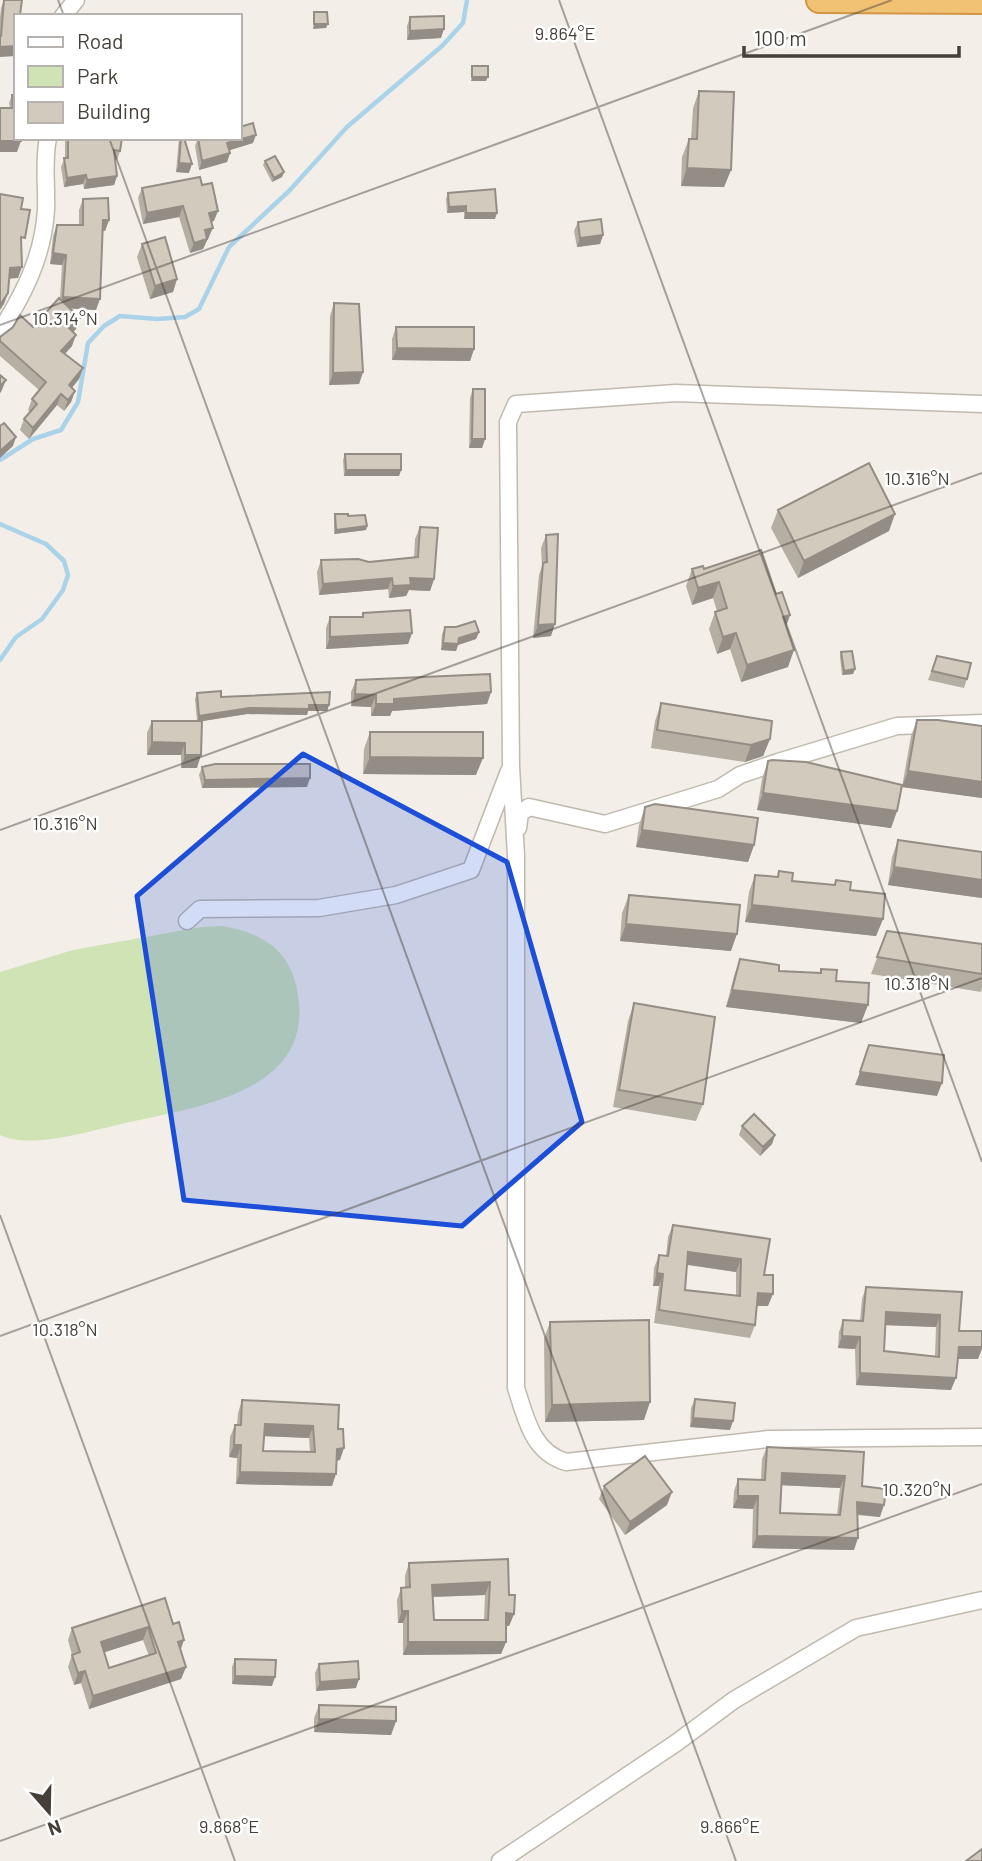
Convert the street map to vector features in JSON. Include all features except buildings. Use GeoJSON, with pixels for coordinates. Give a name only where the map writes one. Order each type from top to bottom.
{"type":"FeatureCollection","features":[{"type":"Feature","properties":{"kind":"highway"},"geometry":{"type":"LineString","coordinates":[[819,0],[982,1]]}},
{"type":"Feature","properties":{"kind":"street"},"geometry":{"type":"LineString","coordinates":[[65,14],[76,0]]}},
{"type":"Feature","properties":{"kind":"street"},"geometry":{"type":"LineString","coordinates":[[0,332],[27,288],[34,270],[46,210],[48,140]]}},
{"type":"Feature","properties":{"kind":"street"},"geometry":{"type":"LineString","coordinates":[[982,404],[676,393],[516,404],[509,422],[511,766],[516,856],[516,1388],[530,1431],[541,1448],[566,1462],[768,1439],[982,1437]]}},
{"type":"Feature","properties":{"kind":"street"},"geometry":{"type":"LineString","coordinates":[[516,856],[520,813],[529,807],[605,824],[718,789],[740,775],[778,762],[897,726],[982,723]]}},
{"type":"Feature","properties":{"kind":"street"},"geometry":{"type":"LineString","coordinates":[[187,921],[200,909],[319,908],[396,895],[471,870],[511,766]]}},
{"type":"Feature","properties":{"kind":"street"},"geometry":{"type":"LineString","coordinates":[[500,1861],[676,1743],[734,1700],[856,1628],[982,1600]]}},
{"type":"Feature","properties":{"kind":"highlighted area"},"geometry":{"type":"Polygon","coordinates":[[[303,754],[507,862],[582,1122],[462,1226],[184,1200],[137,896],[303,754]]]}},
{"type":"Feature","properties":{"kind":"green space"},"geometry":{"type":"Polygon","coordinates":[[[223,926],[249,933],[270,944],[279,951],[292,972],[296,985],[299,1021],[290,1050],[272,1072],[246,1089],[184,1110],[60,1138],[27,1141],[0,1135],[0,972],[73,950],[201,927],[223,926]]]}},
{"type":"Feature","properties":{"kind":"waterway"},"geometry":{"type":"LineString","coordinates":[[0,460],[33,439],[61,430],[78,402],[88,343],[104,326],[120,316],[157,319],[185,317],[199,309],[229,247],[289,191],[347,127],[442,46],[463,23],[467,0]]}},
{"type":"Feature","properties":{"kind":"waterway"},"geometry":{"type":"LineString","coordinates":[[0,524],[46,544],[64,561],[68,575],[63,590],[42,619],[16,637],[0,660]]}}]}
